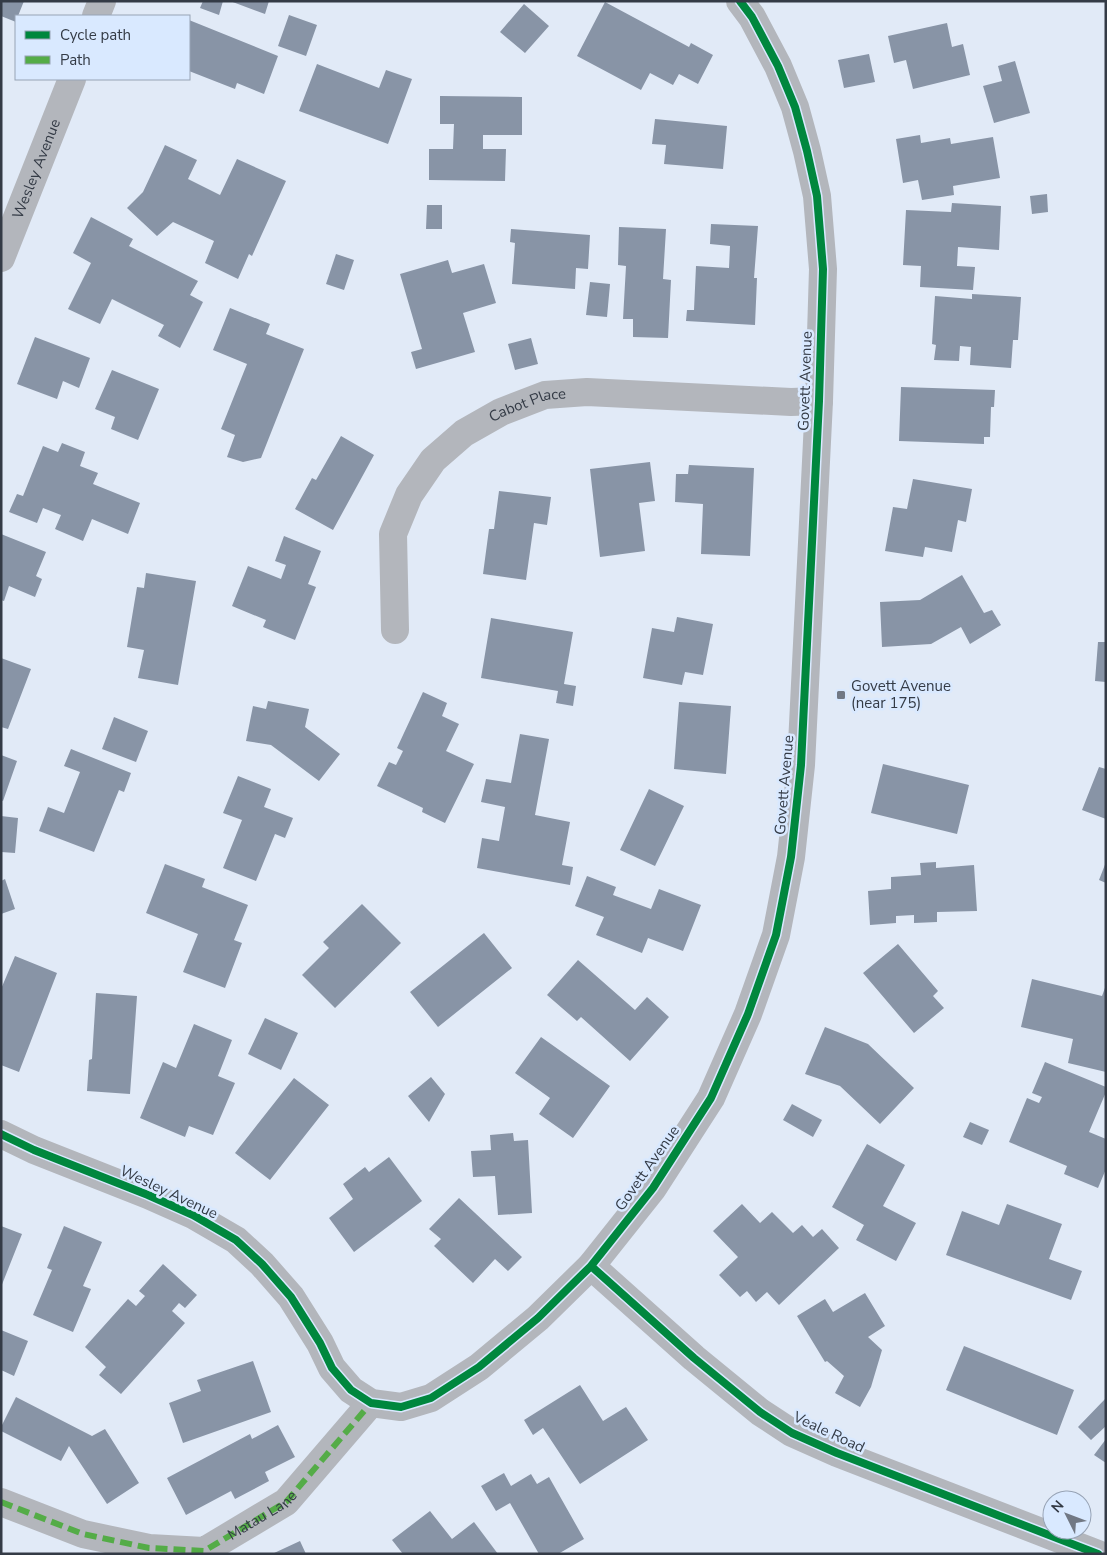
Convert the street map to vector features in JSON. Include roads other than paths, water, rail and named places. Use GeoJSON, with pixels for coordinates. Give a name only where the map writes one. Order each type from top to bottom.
{"type":"FeatureCollection","features":[{"type":"Feature","properties":{"kind":"street"},"geometry":{"type":"LineString","coordinates":[[96,15],[102,1]]}},
{"type":"Feature","properties":{"kind":"street","name":"Govett Avenue"},"geometry":{"type":"LineString","coordinates":[[371,1403],[401,1407],[431,1398],[479,1367],[538,1318],[591,1266],[653,1188],[711,1098],[748,1014],[776,935],[791,857],[801,766],[819,401],[823,269],[815,187],[794,107],[778,66],[752,17],[740,1]]}},
{"type":"Feature","properties":{"kind":"street","name":"Wesley Avenue"},"geometry":{"type":"LineString","coordinates":[[1,258],[72,80]]}},
{"type":"Feature","properties":{"kind":"street","name":"Cabot Place"},"geometry":{"type":"LineString","coordinates":[[394,630],[393,534],[409,495],[433,460],[464,433],[501,412],[545,395],[587,392],[791,402],[819,401]]}},
{"type":"Feature","properties":{"kind":"street","name":"Wesley Avenue"},"geometry":{"type":"LineString","coordinates":[[1,1134],[34,1150],[194,1215],[236,1240],[262,1264],[291,1297],[320,1343],[332,1368],[351,1390],[371,1403]]}},
{"type":"Feature","properties":{"kind":"street","name":"Veale Road"},"geometry":{"type":"LineString","coordinates":[[591,1266],[694,1358],[760,1412],[792,1433],[846,1456],[1098,1554]]}},
{"type":"Feature","properties":{"kind":"street","name":"Matau Lane"},"geometry":{"type":"LineString","coordinates":[[1,1502],[83,1534],[149,1548],[204,1551],[286,1502],[371,1403]]}},
{"type":"Feature","properties":{"kind":"place","name":"Govett Avenue (near 175)"},"geometry":{"type":"Point","coordinates":[841,695]}}]}
